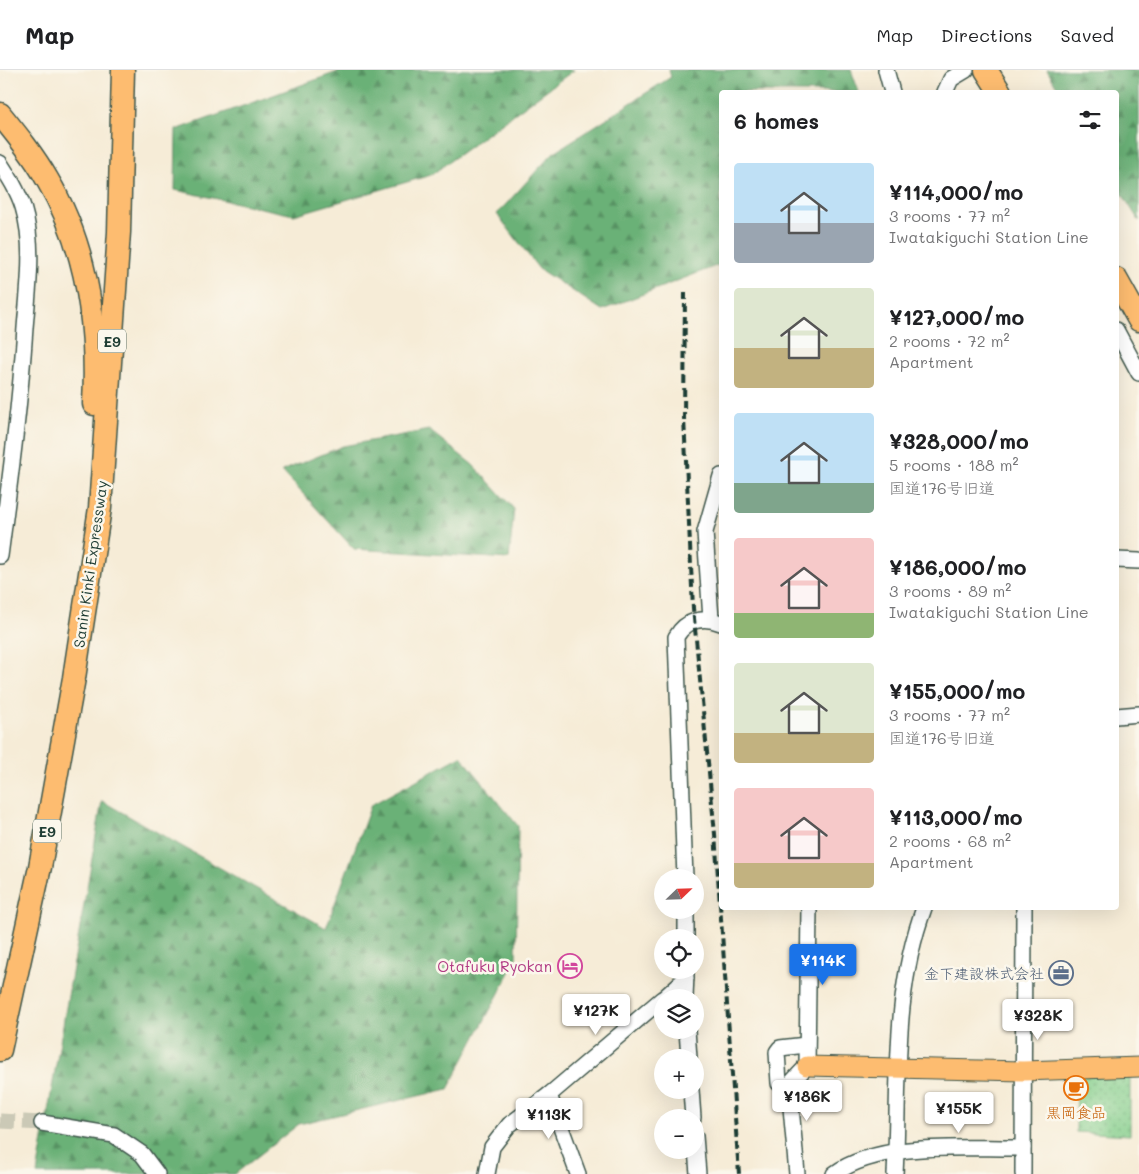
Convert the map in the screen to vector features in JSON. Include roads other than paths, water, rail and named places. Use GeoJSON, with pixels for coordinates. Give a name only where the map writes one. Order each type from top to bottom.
{"type":"FeatureCollection","features":[{"type":"Feature","properties":{"kind":"highway","name":"Sanin Kinki Expressway"},"geometry":{"type":"LineString","coordinates":[[0,1050],[40,867],[74,678],[100,508],[109,401],[119,232],[123,70]]}},
{"type":"Feature","properties":{"kind":"highway"},"geometry":{"type":"LineString","coordinates":[[986,70],[999,90]]}},
{"type":"Feature","properties":{"kind":"highway"},"geometry":{"type":"LineString","coordinates":[[0,114],[23,143],[48,180],[69,225],[86,281],[94,336],[95,385],[83,530],[83,610]]}},
{"type":"Feature","properties":{"kind":"highway"},"geometry":{"type":"LineString","coordinates":[[1119,284],[1139,320]]}},
{"type":"Feature","properties":{"kind":"main road"},"geometry":{"type":"LineString","coordinates":[[807,1066],[1023,1071],[1139,1067]]}},
{"type":"Feature","properties":{"kind":"street"},"geometry":{"type":"LineString","coordinates":[[886,70],[891,90]]}},
{"type":"Feature","properties":{"kind":"street"},"geometry":{"type":"LineString","coordinates":[[946,90],[951,79],[966,70]]}},
{"type":"Feature","properties":{"kind":"street"},"geometry":{"type":"LineString","coordinates":[[0,163],[14,185],[23,208],[28,235],[30,265],[18,422],[0,556]]}},
{"type":"Feature","properties":{"kind":"street"},"geometry":{"type":"LineString","coordinates":[[1119,336],[1139,373]]}},
{"type":"Feature","properties":{"kind":"street"},"geometry":{"type":"LineString","coordinates":[[686,869],[676,636],[682,627],[694,621],[716,621],[705,532],[719,483]]}},
{"type":"Feature","properties":{"kind":"street"},"geometry":{"type":"LineString","coordinates":[[1119,560],[1139,561]]}},
{"type":"Feature","properties":{"kind":"street"},"geometry":{"type":"LineString","coordinates":[[1119,716],[1139,714]]}},
{"type":"Feature","properties":{"kind":"street"},"geometry":{"type":"LineString","coordinates":[[806,1045],[780,1048],[777,1052],[779,1083],[782,1086],[789,1085],[807,1066],[809,910]]}},
{"type":"Feature","properties":{"kind":"street"},"geometry":{"type":"LineString","coordinates":[[895,1174],[897,1069],[905,979],[912,942],[923,910]]}},
{"type":"Feature","properties":{"kind":"street"},"geometry":{"type":"LineString","coordinates":[[1023,1174],[1024,910]]}},
{"type":"Feature","properties":{"kind":"street"},"geometry":{"type":"LineString","coordinates":[[672,989],[681,979]]}},
{"type":"Feature","properties":{"kind":"street"},"geometry":{"type":"LineString","coordinates":[[487,1174],[492,1147],[510,1125],[549,1095],[654,1006]]}},
{"type":"Feature","properties":{"kind":"street"},"geometry":{"type":"LineString","coordinates":[[789,1085],[797,1174]]}},
{"type":"Feature","properties":{"kind":"street"},"geometry":{"type":"LineString","coordinates":[[549,1095],[578,1174]]}},
{"type":"Feature","properties":{"kind":"street"},"geometry":{"type":"LineString","coordinates":[[42,1123],[114,1135],[142,1154],[157,1174]]}},
{"type":"Feature","properties":{"kind":"street"},"geometry":{"type":"LineString","coordinates":[[834,1174],[862,1158],[896,1150],[1023,1148]]}},
{"type":"Feature","properties":{"kind":"street"},"geometry":{"type":"LineString","coordinates":[[697,1159],[698,1174]]}},
{"type":"Feature","properties":{"kind":"tunnel"},"geometry":{"type":"LineString","coordinates":[[0,1121],[42,1123]]}},
{"type":"Feature","properties":{"kind":"railway"},"geometry":{"type":"LineString","coordinates":[[685,292],[684,418],[693,608],[719,891]]}},
{"type":"Feature","properties":{"kind":"railway"},"geometry":{"type":"LineString","coordinates":[[720,910],[739,1174]]}},
{"type":"Feature","properties":{"kind":"place","name":"Otafuku Ryokan"},"geometry":{"type":"Point","coordinates":[570,966]}},
{"type":"Feature","properties":{"kind":"place","name":"金下建設株式会社"},"geometry":{"type":"Point","coordinates":[1061,973]}},
{"type":"Feature","properties":{"kind":"place","name":"黒岡食品"},"geometry":{"type":"Point","coordinates":[1076,1088]}}]}
